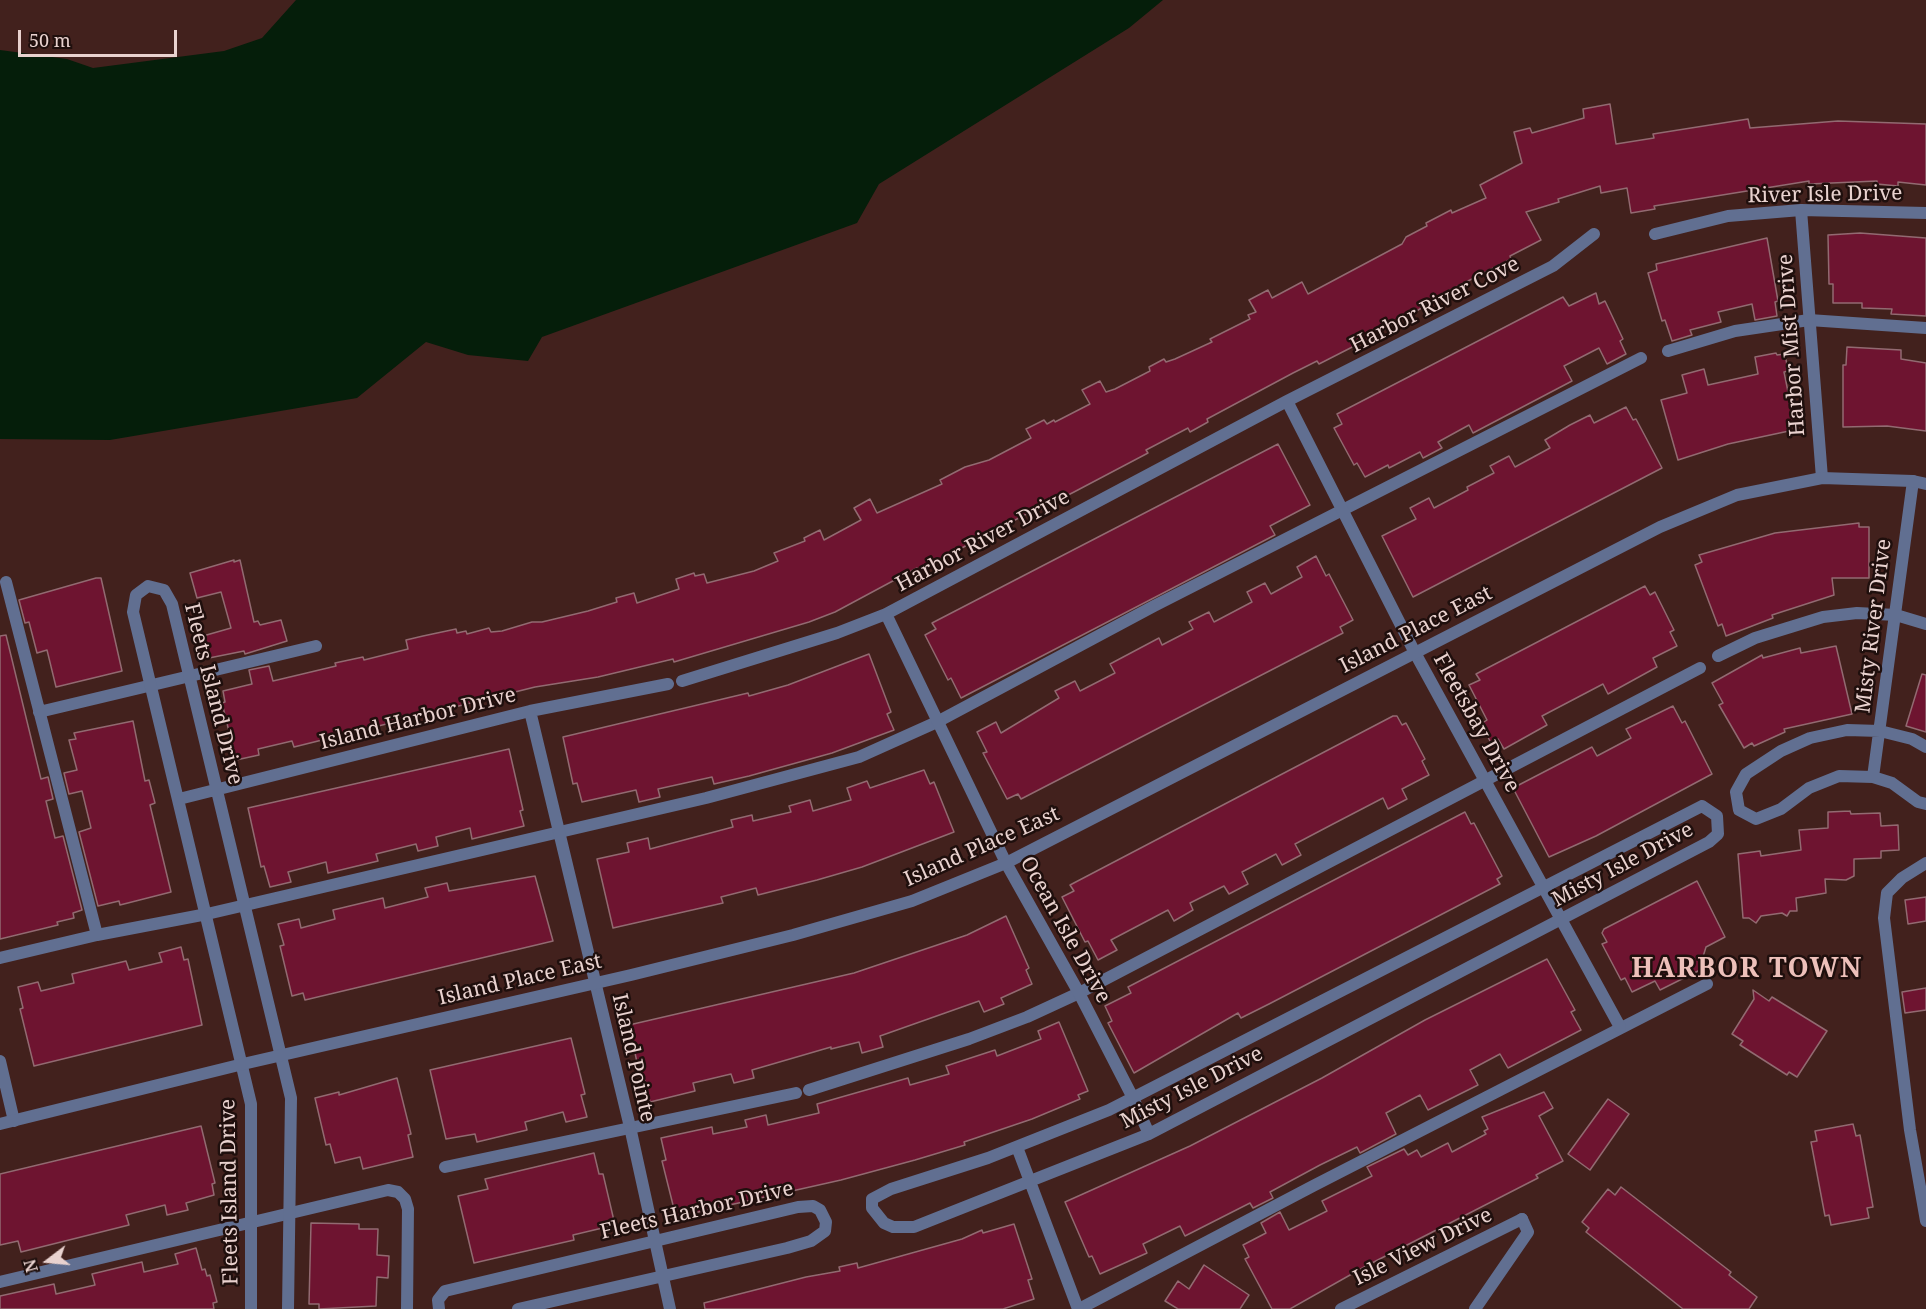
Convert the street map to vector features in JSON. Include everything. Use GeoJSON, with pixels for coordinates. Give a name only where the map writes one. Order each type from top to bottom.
{"type":"FeatureCollection","features":[{"type":"Feature","properties":{"kind":"street","name":"River Isle Drive"},"geometry":{"type":"LineString","coordinates":[[1655,234],[1728,216],[1801,210],[1926,213]]}},
{"type":"Feature","properties":{"kind":"street","name":"Harbor Mist Drive"},"geometry":{"type":"LineString","coordinates":[[1801,210],[1822,478]]}},
{"type":"Feature","properties":{"kind":"street","name":"Harbor River Cove"},"geometry":{"type":"LineString","coordinates":[[1287,401],[1553,266],[1594,234]]}},
{"type":"Feature","properties":{"kind":"street"},"geometry":{"type":"LineString","coordinates":[[1668,351],[1735,331],[1809,320],[1926,328]]}},
{"type":"Feature","properties":{"kind":"street"},"geometry":{"type":"LineString","coordinates":[[0,958],[97,935],[207,914],[837,765],[938,722],[1340,509],[1641,358]]}},
{"type":"Feature","properties":{"kind":"street","name":"Fleetsbay Drive"},"geometry":{"type":"LineString","coordinates":[[1287,401],[1414,651],[1620,1027]]}},
{"type":"Feature","properties":{"kind":"street","name":"Harbor River Drive"},"geometry":{"type":"LineString","coordinates":[[682,681],[837,633],[886,614],[1287,401]]}},
{"type":"Feature","properties":{"kind":"street","name":"Island Place East"},"geometry":{"type":"LineString","coordinates":[[0,1124],[281,1055],[596,983],[857,918],[912,902],[1006,863],[1414,651],[1660,527],[1737,495],[1822,478],[1913,481],[1926,484]]}},
{"type":"Feature","properties":{"kind":"street","name":"Misty River Drive"},"geometry":{"type":"LineString","coordinates":[[1873,777],[1913,481]]}},
{"type":"Feature","properties":{"kind":"street"},"geometry":{"type":"LineString","coordinates":[[6,582],[97,935]]}},
{"type":"Feature","properties":{"kind":"street","name":"Fleets Island Drive"},"geometry":{"type":"LineString","coordinates":[[251,1309],[249,1222],[251,1104],[134,612],[136,595],[148,586],[164,590],[172,604],[291,1098],[288,1309]]}},
{"type":"Feature","properties":{"kind":"street"},"geometry":{"type":"LineString","coordinates":[[1718,656],[1755,638],[1823,617],[1857,613],[1896,615],[1926,624]]}},
{"type":"Feature","properties":{"kind":"street","name":"Ocean Isle Drive"},"geometry":{"type":"LineString","coordinates":[[886,614],[1006,863],[1079,993],[1149,1134]]}},
{"type":"Feature","properties":{"kind":"street"},"geometry":{"type":"LineString","coordinates":[[39,712],[316,646]]}},
{"type":"Feature","properties":{"kind":"street"},"geometry":{"type":"LineString","coordinates":[[809,1090],[969,1039],[1027,1017],[1079,993],[1700,668]]}},
{"type":"Feature","properties":{"kind":"street","name":"Island Harbor Drive"},"geometry":{"type":"LineString","coordinates":[[179,799],[530,711],[668,684]]}},
{"type":"Feature","properties":{"kind":"street","name":"Island Pointe"},"geometry":{"type":"LineString","coordinates":[[530,711],[630,1127],[670,1309]]}},
{"type":"Feature","properties":{"kind":"street"},"geometry":{"type":"LineString","coordinates":[[1926,747],[1912,740],[1880,731],[1847,730],[1810,738],[1781,751],[1746,774],[1736,792],[1739,810],[1756,819],[1781,809],[1809,788],[1839,776],[1873,777],[1892,783],[1918,802],[1926,804]]}},
{"type":"Feature","properties":{"kind":"street","name":"Misty Isle Drive"},"geometry":{"type":"LineString","coordinates":[[1702,806],[1718,816],[1718,834],[1709,842],[1562,920],[1149,1134],[914,1227],[893,1227],[872,1208],[872,1199],[891,1189],[1017,1147],[1133,1098],[1689,811],[1702,806]]}},
{"type":"Feature","properties":{"kind":"street"},"geometry":{"type":"LineString","coordinates":[[1926,863],[1902,878],[1887,893],[1884,918],[1910,1130],[1926,1221]]}},
{"type":"Feature","properties":{"kind":"street"},"geometry":{"type":"LineString","coordinates":[[1017,1147],[1078,1309],[1707,984]]}},
{"type":"Feature","properties":{"kind":"street"},"geometry":{"type":"LineString","coordinates":[[0,1062],[14,1120]]}},
{"type":"Feature","properties":{"kind":"street"},"geometry":{"type":"LineString","coordinates":[[445,1167],[796,1094]]}},
{"type":"Feature","properties":{"kind":"street"},"geometry":{"type":"LineString","coordinates":[[0,1282],[388,1190],[398,1192],[405,1199],[408,1209],[407,1309]]}},
{"type":"Feature","properties":{"kind":"street","name":"Fleets Harbor Drive"},"geometry":{"type":"LineString","coordinates":[[439,1309],[438,1300],[445,1291],[798,1206],[813,1206],[820,1210],[826,1222],[825,1232],[811,1241],[662,1278],[518,1309]]}},
{"type":"Feature","properties":{"kind":"street","name":"Isle View Drive"},"geometry":{"type":"LineString","coordinates":[[1341,1309],[1522,1219],[1528,1232],[1475,1309]]}},
{"type":"Feature","properties":{"kind":"shaded area"},"geometry":{"type":"Polygon","coordinates":[[[296,0],[1163,0],[1129,28],[879,184],[857,223],[542,337],[528,361],[468,355],[426,342],[357,398],[110,440],[0,439],[0,50],[67,59],[93,68],[224,51],[262,38],[296,0]]]}},
{"type":"Feature","properties":{"kind":"building"},"geometry":{"type":"Polygon","coordinates":[[[1610,104],[1616,144],[1654,138],[1653,134],[1748,119],[1750,128],[1838,121],[1926,124],[1926,185],[1898,182],[1898,186],[1877,184],[1877,181],[1809,184],[1809,181],[1654,206],[1655,209],[1631,213],[1627,188],[1601,193],[1600,186],[1558,199],[1559,202],[1526,212],[1541,240],[1510,256],[1511,259],[1423,304],[1425,306],[1368,339],[1319,364],[1317,361],[1207,419],[1208,422],[1190,432],[1188,428],[1146,450],[1148,453],[1074,492],[1037,511],[1036,509],[918,571],[917,568],[835,612],[809,622],[674,662],[673,659],[598,677],[535,687],[294,747],[292,741],[258,749],[259,755],[236,760],[222,703],[225,702],[223,691],[252,684],[249,670],[269,666],[273,681],[336,666],[335,663],[363,657],[364,660],[408,649],[406,640],[423,636],[456,629],[457,633],[466,631],[467,634],[489,628],[491,632],[502,631],[532,622],[542,622],[588,611],[617,602],[616,598],[634,593],[637,603],[679,589],[676,579],[694,573],[695,576],[704,574],[707,583],[754,571],[778,561],[774,553],[805,541],[804,538],[820,530],[824,540],[861,520],[854,508],[870,499],[877,513],[942,484],[940,480],[965,467],[989,460],[1031,438],[1026,429],[1044,420],[1047,424],[1054,420],[1055,422],[1090,404],[1082,390],[1100,381],[1106,392],[1115,389],[1150,371],[1149,367],[1164,359],[1166,362],[1175,359],[1212,342],[1210,339],[1250,319],[1248,315],[1256,312],[1249,300],[1268,290],[1272,298],[1302,282],[1308,294],[1402,244],[1406,237],[1427,226],[1426,223],[1451,210],[1452,213],[1486,198],[1480,185],[1522,163],[1514,132],[1530,128],[1532,133],[1584,118],[1583,109],[1610,104]]]}},
{"type":"Feature","properties":{"kind":"building"},"geometry":{"type":"Polygon","coordinates":[[[1860,233],[1926,238],[1926,316],[1891,314],[1892,309],[1862,308],[1862,303],[1833,303],[1833,284],[1829,284],[1828,235],[1860,233]]]}},
{"type":"Feature","properties":{"kind":"building"},"geometry":{"type":"Polygon","coordinates":[[[1767,238],[1778,301],[1775,302],[1777,316],[1755,320],[1752,304],[1718,312],[1721,322],[1690,330],[1692,335],[1672,341],[1665,320],[1662,321],[1648,273],[1657,270],[1656,264],[1767,238]]]}},
{"type":"Feature","properties":{"kind":"building"},"geometry":{"type":"Polygon","coordinates":[[[1596,293],[1599,304],[1605,301],[1623,339],[1620,341],[1626,354],[1607,364],[1599,348],[1564,366],[1572,381],[1473,433],[1469,425],[1438,442],[1442,448],[1423,458],[1420,452],[1365,477],[1357,463],[1354,465],[1334,428],[1342,424],[1337,414],[1563,297],[1569,306],[1596,293]]]}},
{"type":"Feature","properties":{"kind":"building"},"geometry":{"type":"Polygon","coordinates":[[[1847,347],[1901,350],[1901,359],[1926,363],[1926,431],[1887,426],[1843,427],[1843,365],[1846,365],[1847,347]]]}},
{"type":"Feature","properties":{"kind":"building"},"geometry":{"type":"Polygon","coordinates":[[[1776,353],[1777,355],[1785,354],[1788,371],[1784,372],[1795,426],[1788,427],[1789,431],[1728,444],[1678,460],[1661,400],[1687,393],[1682,375],[1704,369],[1708,385],[1758,374],[1755,357],[1776,353]]]}},
{"type":"Feature","properties":{"kind":"building"},"geometry":{"type":"Polygon","coordinates":[[[1626,407],[1633,420],[1636,419],[1662,468],[1413,597],[1382,536],[1416,519],[1410,508],[1429,498],[1434,508],[1494,473],[1490,466],[1509,456],[1515,467],[1550,448],[1545,440],[1570,425],[1590,415],[1594,423],[1626,407]]]}},
{"type":"Feature","properties":{"kind":"building"},"geometry":{"type":"Polygon","coordinates":[[[1278,444],[1310,505],[1270,526],[1275,535],[961,698],[951,678],[948,680],[925,635],[936,629],[932,623],[1278,444]]]}},
{"type":"Feature","properties":{"kind":"building"},"geometry":{"type":"Polygon","coordinates":[[[1859,523],[1859,527],[1869,527],[1869,578],[1832,578],[1834,595],[1772,615],[1773,618],[1726,636],[1722,624],[1718,626],[1695,565],[1702,562],[1699,555],[1775,533],[1859,523]]]}},
{"type":"Feature","properties":{"kind":"building"},"geometry":{"type":"Polygon","coordinates":[[[1316,556],[1326,576],[1329,574],[1353,620],[1340,627],[1343,633],[1021,799],[1018,794],[1007,799],[983,753],[987,752],[977,732],[996,722],[1001,733],[1059,698],[1055,691],[1075,681],[1080,691],[1115,673],[1110,664],[1159,638],[1162,645],[1193,629],[1189,622],[1209,612],[1214,622],[1252,602],[1247,592],[1265,583],[1271,594],[1302,577],[1297,567],[1316,556]]]}},
{"type":"Feature","properties":{"kind":"building"},"geometry":{"type":"Polygon","coordinates":[[[234,560],[234,562],[240,560],[254,622],[258,621],[260,625],[281,620],[287,641],[245,654],[244,651],[209,658],[203,636],[231,628],[221,592],[197,598],[190,573],[234,560]]]}},
{"type":"Feature","properties":{"kind":"building"},"geometry":{"type":"Polygon","coordinates":[[[101,578],[122,671],[56,687],[47,650],[37,653],[29,622],[25,623],[19,600],[101,578]]]}},
{"type":"Feature","properties":{"kind":"building"},"geometry":{"type":"Polygon","coordinates":[[[1645,586],[1650,595],[1655,592],[1674,630],[1670,632],[1677,646],[1653,658],[1657,667],[1608,694],[1603,684],[1542,716],[1547,725],[1504,749],[1498,739],[1491,743],[1481,724],[1487,720],[1469,685],[1480,680],[1476,674],[1645,586]]]}},
{"type":"Feature","properties":{"kind":"building"},"geometry":{"type":"Polygon","coordinates":[[[6,635],[41,779],[48,777],[53,799],[46,801],[55,838],[63,836],[82,910],[73,913],[74,918],[57,922],[58,925],[0,939],[0,636],[6,635]]]}},
{"type":"Feature","properties":{"kind":"building"},"geometry":{"type":"Polygon","coordinates":[[[1836,646],[1852,714],[1784,729],[1785,732],[1744,748],[1719,705],[1723,703],[1712,683],[1762,655],[1763,658],[1800,648],[1801,653],[1836,646]]]}},
{"type":"Feature","properties":{"kind":"building"},"geometry":{"type":"Polygon","coordinates":[[[869,654],[891,712],[887,714],[894,730],[832,753],[749,776],[714,784],[712,777],[658,789],[660,797],[639,802],[636,790],[582,802],[577,783],[573,784],[563,737],[748,693],[749,696],[788,685],[869,654]]]}},
{"type":"Feature","properties":{"kind":"building"},"geometry":{"type":"Polygon","coordinates":[[[1922,674],[1926,675],[1926,732],[1906,726],[1922,674]]]}},
{"type":"Feature","properties":{"kind":"building"},"geometry":{"type":"Polygon","coordinates":[[[1673,706],[1682,723],[1685,721],[1712,774],[1596,836],[1549,857],[1513,788],[1592,747],[1597,756],[1631,738],[1626,729],[1673,706]]]}},
{"type":"Feature","properties":{"kind":"building"},"geometry":{"type":"Polygon","coordinates":[[[1393,716],[1397,716],[1402,725],[1406,723],[1425,759],[1422,761],[1429,775],[1402,789],[1407,799],[1388,809],[1383,798],[1333,824],[1295,844],[1301,855],[1282,865],[1276,854],[1242,872],[1248,884],[1229,894],[1224,886],[1190,903],[1193,910],[1174,921],[1168,910],[1111,940],[1117,950],[1098,960],[1088,941],[1085,942],[1062,897],[1074,891],[1070,885],[1393,716]]]}},
{"type":"Feature","properties":{"kind":"building"},"geometry":{"type":"Polygon","coordinates":[[[133,721],[145,781],[149,780],[155,803],[150,805],[171,892],[120,905],[119,901],[98,906],[79,832],[91,828],[82,791],[69,794],[64,773],[77,770],[69,740],[76,739],[74,733],[133,721]]]}},
{"type":"Feature","properties":{"kind":"building"},"geometry":{"type":"Polygon","coordinates":[[[509,749],[523,810],[520,811],[524,826],[472,839],[470,828],[436,837],[438,846],[418,851],[416,844],[376,854],[378,861],[328,873],[326,862],[288,872],[291,882],[270,887],[264,866],[261,867],[248,808],[509,749]]]}},
{"type":"Feature","properties":{"kind":"building"},"geometry":{"type":"Polygon","coordinates":[[[924,770],[930,784],[934,782],[954,832],[862,867],[817,880],[758,895],[756,888],[721,897],[723,903],[613,928],[597,859],[629,852],[627,843],[648,838],[650,849],[733,827],[731,820],[752,815],[753,821],[791,812],[789,806],[810,800],[813,811],[851,800],[847,788],[867,781],[870,788],[924,770]]]}},
{"type":"Feature","properties":{"kind":"building"},"geometry":{"type":"Polygon","coordinates":[[[1850,811],[1851,814],[1880,813],[1881,826],[1898,825],[1899,850],[1881,851],[1881,858],[1854,859],[1854,876],[1846,880],[1825,879],[1826,893],[1796,898],[1797,911],[1790,911],[1787,916],[1782,913],[1761,916],[1756,923],[1749,918],[1743,918],[1738,854],[1760,851],[1761,856],[1801,850],[1799,830],[1828,828],[1828,812],[1850,811]]]}},
{"type":"Feature","properties":{"kind":"building"},"geometry":{"type":"Polygon","coordinates":[[[1465,812],[1471,824],[1474,823],[1502,876],[1497,879],[1500,884],[1241,1018],[1238,1013],[1134,1073],[1108,1023],[1112,1021],[1105,1006],[1131,993],[1128,987],[1465,812]]]}},
{"type":"Feature","properties":{"kind":"building"},"geometry":{"type":"Polygon","coordinates":[[[535,876],[553,941],[305,1000],[303,993],[292,996],[280,946],[284,945],[278,924],[299,919],[301,928],[335,919],[333,910],[383,898],[385,908],[428,897],[425,888],[447,883],[449,891],[535,876]]]}},
{"type":"Feature","properties":{"kind":"building"},"geometry":{"type":"Polygon","coordinates":[[[1697,881],[1725,937],[1706,947],[1702,960],[1706,967],[1660,990],[1655,981],[1632,992],[1625,978],[1621,980],[1602,944],[1607,942],[1602,933],[1604,929],[1697,881]]]}},
{"type":"Feature","properties":{"kind":"building"},"geometry":{"type":"Polygon","coordinates":[[[1926,897],[1926,921],[1908,924],[1905,900],[1926,897]]]}},
{"type":"Feature","properties":{"kind":"building"},"geometry":{"type":"Polygon","coordinates":[[[1006,916],[1029,968],[1026,970],[1032,984],[1001,998],[1004,1004],[984,1012],[979,1001],[880,1036],[883,1047],[862,1053],[859,1042],[831,1049],[831,1047],[752,1070],[754,1078],[734,1083],[731,1074],[693,1083],[695,1091],[650,1102],[645,1081],[641,1081],[629,1025],[854,973],[967,935],[1006,916]]]}},
{"type":"Feature","properties":{"kind":"building"},"geometry":{"type":"Polygon","coordinates":[[[181,947],[184,960],[188,959],[202,1025],[34,1066],[20,1009],[23,1008],[18,987],[38,982],[41,991],[74,983],[72,974],[126,961],[129,970],[162,962],[159,953],[181,947]]]}},
{"type":"Feature","properties":{"kind":"building"},"geometry":{"type":"Polygon","coordinates":[[[1547,959],[1575,1010],[1571,1012],[1581,1030],[1508,1068],[1500,1054],[1470,1070],[1478,1085],[1428,1110],[1420,1095],[1386,1113],[1396,1134],[1360,1153],[1357,1147],[1320,1165],[1270,1192],[1273,1198],[1253,1208],[1250,1203],[1185,1236],[1180,1226],[1143,1244],[1147,1253],[1100,1274],[1092,1256],[1089,1257],[1065,1202],[1190,1146],[1322,1078],[1425,1020],[1547,959]]]}},
{"type":"Feature","properties":{"kind":"building"},"geometry":{"type":"Polygon","coordinates":[[[1926,988],[1926,1010],[1905,1013],[1902,992],[1926,988]]]}},
{"type":"Feature","properties":{"kind":"building"},"geometry":{"type":"Polygon","coordinates":[[[1753,990],[1769,1001],[1772,997],[1827,1031],[1797,1077],[1789,1072],[1787,1075],[1740,1045],[1743,1041],[1732,1034],[1754,999],[1753,990]]]}},
{"type":"Feature","properties":{"kind":"building"},"geometry":{"type":"Polygon","coordinates":[[[1059,1022],[1088,1091],[1078,1095],[1080,1099],[1032,1119],[964,1142],[965,1145],[915,1160],[841,1180],[676,1217],[662,1161],[666,1160],[661,1138],[712,1127],[713,1134],[747,1127],[745,1120],[766,1115],[768,1125],[819,1113],[817,1104],[908,1078],[910,1085],[949,1074],[946,1066],[995,1050],[997,1056],[1041,1039],[1038,1031],[1059,1022]]]}},
{"type":"Feature","properties":{"kind":"building"},"geometry":{"type":"Polygon","coordinates":[[[571,1038],[585,1094],[581,1095],[587,1117],[566,1122],[563,1112],[525,1122],[527,1130],[477,1142],[475,1134],[446,1139],[430,1070],[571,1038]]]}},
{"type":"Feature","properties":{"kind":"building"},"geometry":{"type":"Polygon","coordinates":[[[397,1078],[411,1134],[408,1135],[413,1157],[363,1169],[360,1157],[335,1163],[330,1144],[326,1145],[315,1098],[339,1092],[339,1095],[397,1078]]]}},
{"type":"Feature","properties":{"kind":"building"},"geometry":{"type":"Polygon","coordinates":[[[1544,1092],[1553,1108],[1539,1116],[1563,1161],[1536,1175],[1538,1178],[1366,1266],[1290,1309],[1272,1309],[1245,1259],[1249,1257],[1243,1245],[1266,1233],[1261,1223],[1280,1212],[1289,1230],[1327,1211],[1322,1201],[1372,1176],[1367,1167],[1404,1149],[1408,1155],[1417,1150],[1421,1157],[1448,1143],[1452,1152],[1486,1134],[1484,1131],[1488,1129],[1482,1117],[1544,1092]]]}},
{"type":"Feature","properties":{"kind":"building"},"geometry":{"type":"Polygon","coordinates":[[[1608,1099],[1629,1114],[1590,1170],[1568,1154],[1608,1099]]]}},
{"type":"Feature","properties":{"kind":"building"},"geometry":{"type":"Polygon","coordinates":[[[1853,1124],[1856,1136],[1860,1135],[1873,1207],[1867,1208],[1869,1218],[1831,1225],[1829,1215],[1825,1216],[1811,1142],[1817,1141],[1815,1131],[1853,1124]]]}},
{"type":"Feature","properties":{"kind":"building"},"geometry":{"type":"Polygon","coordinates":[[[201,1126],[215,1183],[212,1184],[214,1195],[186,1203],[188,1210],[167,1215],[165,1205],[126,1215],[129,1225],[21,1252],[18,1241],[0,1245],[0,1174],[201,1126]]]}},
{"type":"Feature","properties":{"kind":"building"},"geometry":{"type":"Polygon","coordinates":[[[594,1153],[599,1174],[603,1174],[615,1225],[573,1235],[574,1240],[474,1263],[458,1196],[488,1189],[485,1179],[594,1153]]]}},
{"type":"Feature","properties":{"kind":"building"},"geometry":{"type":"Polygon","coordinates":[[[1621,1187],[1731,1272],[1729,1275],[1757,1297],[1749,1309],[1683,1309],[1586,1232],[1589,1228],[1582,1222],[1608,1189],[1615,1195],[1621,1187]]]}},
{"type":"Feature","properties":{"kind":"building"},"geometry":{"type":"Polygon","coordinates":[[[311,1223],[359,1224],[359,1229],[378,1229],[377,1255],[389,1256],[388,1278],[377,1277],[376,1306],[319,1309],[319,1304],[309,1304],[311,1223]]]}},
{"type":"Feature","properties":{"kind":"building"},"geometry":{"type":"Polygon","coordinates":[[[1014,1224],[1032,1279],[1028,1280],[1034,1299],[1003,1309],[705,1309],[704,1303],[806,1277],[840,1271],[839,1267],[857,1263],[858,1268],[962,1239],[982,1230],[983,1233],[1014,1224]]]}},
{"type":"Feature","properties":{"kind":"building"},"geometry":{"type":"Polygon","coordinates":[[[196,1248],[202,1270],[205,1269],[207,1276],[210,1275],[217,1302],[213,1303],[214,1309],[0,1309],[0,1296],[54,1284],[56,1294],[95,1285],[92,1274],[142,1262],[144,1272],[178,1264],[175,1254],[196,1248]]]}},
{"type":"Feature","properties":{"kind":"building"},"geometry":{"type":"Polygon","coordinates":[[[1204,1265],[1249,1295],[1240,1309],[1178,1309],[1165,1301],[1178,1281],[1189,1289],[1204,1265]]]}},
{"type":"Feature","properties":{"kind":"district","name":"HARBOR TOWN"},"geometry":{"type":"Point","coordinates":[1747,969]}}]}
